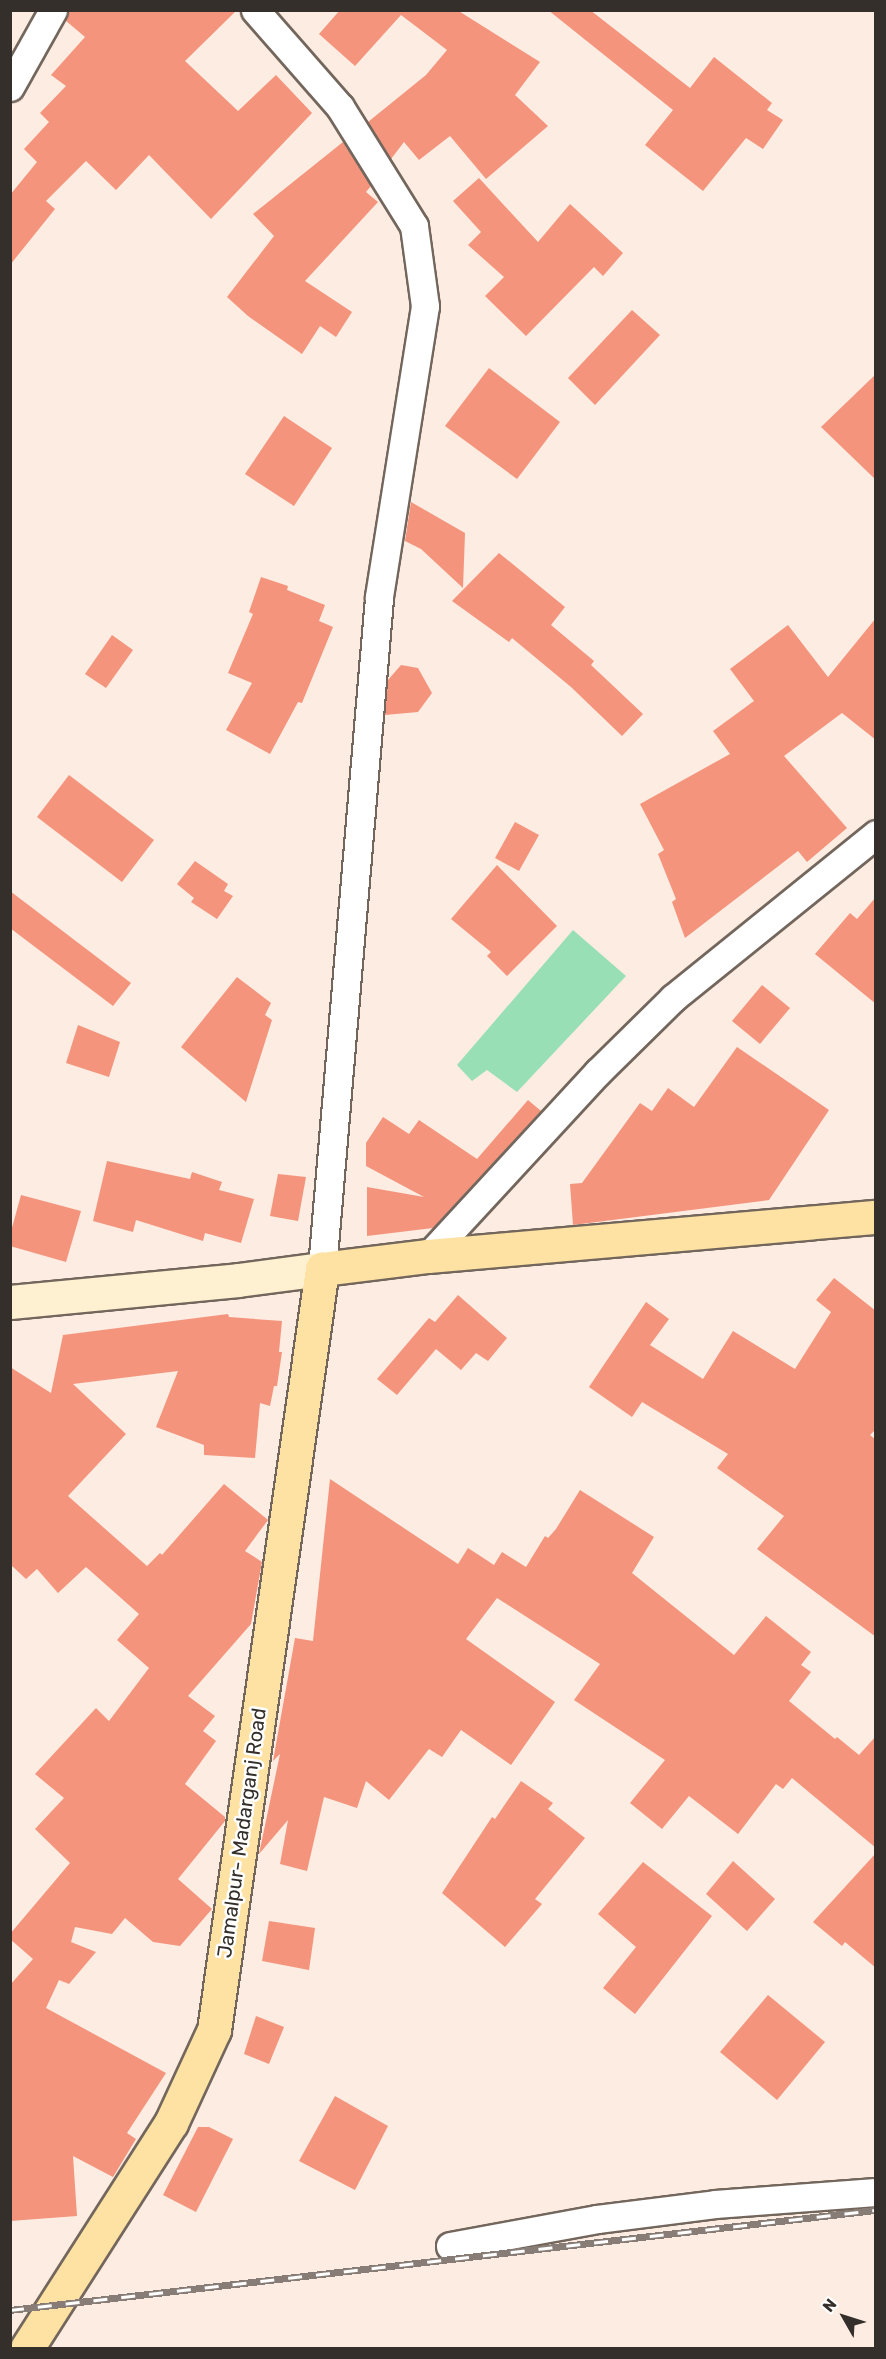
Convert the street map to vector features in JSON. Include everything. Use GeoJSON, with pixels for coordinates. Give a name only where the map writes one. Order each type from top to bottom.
{"type":"FeatureCollection","features":[{"type":"Feature","properties":{"kind":"main road"},"geometry":{"type":"LineString","coordinates":[[10,1302],[238,1280],[428,1256],[876,1217]]}},
{"type":"Feature","properties":{"kind":"main road","name":"Jamalpur- Madarganj Road"},"geometry":{"type":"LineString","coordinates":[[27,2349],[171,2123],[214,2030],[322,1269]]}},
{"type":"Feature","properties":{"kind":"street"},"geometry":{"type":"LineString","coordinates":[[10,87],[53,10]]}},
{"type":"Feature","properties":{"kind":"street"},"geometry":{"type":"LineString","coordinates":[[255,10],[340,107],[414,226],[425,306],[379,598],[322,1269]]}},
{"type":"Feature","properties":{"kind":"street"},"geometry":{"type":"LineString","coordinates":[[428,1256],[598,1072],[673,998],[876,834]]}},
{"type":"Feature","properties":{"kind":"street"},"geometry":{"type":"LineString","coordinates":[[450,2246],[597,2219],[716,2204],[876,2192]]}},
{"type":"Feature","properties":{"kind":"green space"},"geometry":{"type":"Polygon","coordinates":[[[573,930],[626,976],[517,1092],[487,1070],[472,1081],[457,1065],[573,930]]]}},
{"type":"Feature","properties":{"kind":"building"},"geometry":{"type":"Polygon","coordinates":[[[69,10],[237,10],[185,61],[238,111],[276,75],[312,113],[211,219],[149,155],[116,190],[86,161],[46,201],[55,209],[10,265],[10,195],[37,162],[24,149],[49,122],[40,113],[66,86],[51,75],[85,37],[65,20],[69,10]]]}},
{"type":"Feature","properties":{"kind":"building"},"geometry":{"type":"Polygon","coordinates":[[[340,10],[457,10],[540,62],[515,95],[548,126],[486,179],[450,136],[419,160],[404,142],[391,159],[368,122],[426,75],[447,50],[401,15],[355,66],[319,34],[340,10]]]}},
{"type":"Feature","properties":{"kind":"building"},"geometry":{"type":"Polygon","coordinates":[[[548,10],[590,10],[690,88],[714,57],[772,103],[767,110],[783,120],[763,149],[746,138],[703,191],[645,145],[673,110],[548,10]]]}},
{"type":"Feature","properties":{"kind":"building"},"geometry":{"type":"Polygon","coordinates":[[[343,142],[371,186],[366,192],[378,202],[305,281],[352,312],[336,337],[320,326],[302,354],[248,316],[227,297],[274,236],[253,214],[343,142]]]}},
{"type":"Feature","properties":{"kind":"building"},"geometry":{"type":"Polygon","coordinates":[[[479,178],[538,242],[570,204],[623,253],[603,276],[594,267],[526,336],[485,296],[504,277],[468,245],[481,232],[453,201],[479,178]]]}},
{"type":"Feature","properties":{"kind":"building"},"geometry":{"type":"Polygon","coordinates":[[[632,310],[660,335],[595,405],[568,378],[632,310]]]}},
{"type":"Feature","properties":{"kind":"building"},"geometry":{"type":"Polygon","coordinates":[[[489,368],[560,422],[517,479],[445,426],[489,368]]]}},
{"type":"Feature","properties":{"kind":"building"},"geometry":{"type":"Polygon","coordinates":[[[876,374],[876,480],[821,427],[876,374]]]}},
{"type":"Feature","properties":{"kind":"building"},"geometry":{"type":"Polygon","coordinates":[[[284,416],[332,448],[294,506],[245,474],[284,416]]]}},
{"type":"Feature","properties":{"kind":"building"},"geometry":{"type":"Polygon","coordinates":[[[411,502],[465,533],[463,588],[421,549],[405,541],[411,502]]]}},
{"type":"Feature","properties":{"kind":"building"},"geometry":{"type":"Polygon","coordinates":[[[499,553],[565,607],[551,625],[594,661],[591,665],[643,714],[622,736],[571,687],[512,638],[509,642],[452,601],[499,553]]]}},
{"type":"Feature","properties":{"kind":"building"},"geometry":{"type":"Polygon","coordinates":[[[261,577],[288,586],[287,590],[325,605],[319,621],[333,627],[302,703],[298,702],[270,754],[226,730],[252,683],[228,673],[253,614],[249,612],[261,577]]]}},
{"type":"Feature","properties":{"kind":"building"},"geometry":{"type":"Polygon","coordinates":[[[876,618],[876,740],[842,713],[784,756],[847,828],[807,862],[798,851],[685,938],[672,902],[676,899],[658,854],[664,850],[640,804],[730,754],[713,731],[754,701],[730,669],[788,625],[828,677],[876,618]]]}},
{"type":"Feature","properties":{"kind":"building"},"geometry":{"type":"Polygon","coordinates":[[[112,635],[133,650],[106,688],[85,674],[112,635]]]}},
{"type":"Feature","properties":{"kind":"building"},"geometry":{"type":"Polygon","coordinates":[[[401,665],[418,668],[432,693],[418,712],[385,715],[388,680],[401,665]]]}},
{"type":"Feature","properties":{"kind":"building"},"geometry":{"type":"Polygon","coordinates":[[[69,775],[154,840],[122,882],[37,817],[69,775]]]}},
{"type":"Feature","properties":{"kind":"building"},"geometry":{"type":"Polygon","coordinates":[[[515,822],[539,835],[519,871],[495,858],[515,822]]]}},
{"type":"Feature","properties":{"kind":"building"},"geometry":{"type":"Polygon","coordinates":[[[195,861],[228,884],[224,891],[233,896],[217,919],[191,902],[194,898],[177,884],[195,861]]]}},
{"type":"Feature","properties":{"kind":"building"},"geometry":{"type":"Polygon","coordinates":[[[497,865],[557,926],[507,976],[487,956],[491,952],[451,919],[497,865]]]}},
{"type":"Feature","properties":{"kind":"building"},"geometry":{"type":"Polygon","coordinates":[[[10,891],[131,983],[113,1006],[10,928],[10,891]]]}},
{"type":"Feature","properties":{"kind":"building"},"geometry":{"type":"Polygon","coordinates":[[[876,897],[876,1004],[815,954],[850,913],[857,919],[876,897]]]}},
{"type":"Feature","properties":{"kind":"building"},"geometry":{"type":"Polygon","coordinates":[[[237,977],[271,1003],[265,1015],[272,1020],[246,1102],[181,1047],[237,977]]]}},
{"type":"Feature","properties":{"kind":"building"},"geometry":{"type":"Polygon","coordinates":[[[762,985],[790,1008],[760,1044],[732,1021],[762,985]]]}},
{"type":"Feature","properties":{"kind":"building"},"geometry":{"type":"Polygon","coordinates":[[[78,1025],[120,1042],[109,1077],[66,1063],[78,1025]]]}},
{"type":"Feature","properties":{"kind":"building"},"geometry":{"type":"Polygon","coordinates":[[[737,1047],[829,1110],[769,1200],[573,1225],[570,1184],[582,1183],[640,1103],[652,1111],[668,1088],[694,1107],[737,1047]]]}},
{"type":"Feature","properties":{"kind":"building"},"geometry":{"type":"Polygon","coordinates":[[[528,1100],[541,1111],[433,1228],[367,1236],[367,1187],[424,1197],[366,1166],[366,1143],[383,1117],[409,1134],[419,1120],[477,1159],[528,1100]]]}},
{"type":"Feature","properties":{"kind":"building"},"geometry":{"type":"Polygon","coordinates":[[[107,1161],[190,1179],[192,1172],[222,1182],[219,1190],[254,1199],[241,1243],[205,1233],[203,1241],[136,1220],[133,1232],[93,1221],[107,1161]]]}},
{"type":"Feature","properties":{"kind":"building"},"geometry":{"type":"Polygon","coordinates":[[[278,1174],[306,1177],[298,1221],[270,1216],[278,1174]]]}},
{"type":"Feature","properties":{"kind":"building"},"geometry":{"type":"Polygon","coordinates":[[[21,1195],[81,1211],[66,1262],[10,1246],[10,1235],[21,1195]]]}},
{"type":"Feature","properties":{"kind":"building"},"geometry":{"type":"Polygon","coordinates":[[[834,1278],[876,1311],[876,1429],[870,1435],[876,1440],[876,1637],[757,1549],[784,1516],[717,1468],[728,1454],[642,1402],[632,1417],[589,1387],[646,1302],[669,1319],[650,1345],[703,1379],[733,1331],[795,1369],[831,1312],[816,1300],[834,1278]]]}},
{"type":"Feature","properties":{"kind":"building"},"geometry":{"type":"Polygon","coordinates":[[[458,1295],[507,1338],[488,1361],[476,1353],[461,1370],[436,1349],[397,1395],[377,1379],[429,1318],[435,1322],[458,1295]]]}},
{"type":"Feature","properties":{"kind":"building"},"geometry":{"type":"Polygon","coordinates":[[[228,1314],[229,1317],[282,1321],[279,1352],[282,1352],[277,1386],[274,1386],[270,1406],[260,1403],[255,1458],[204,1455],[204,1445],[156,1427],[178,1371],[73,1384],[126,1434],[68,1496],[147,1566],[160,1553],[162,1555],[224,1484],[268,1520],[245,1551],[262,1562],[251,1624],[188,1696],[215,1716],[203,1731],[216,1741],[185,1784],[225,1817],[225,1821],[178,1879],[212,1909],[180,1946],[153,1942],[125,1918],[112,1934],[75,1927],[71,1942],[96,1952],[69,1984],[59,1980],[46,2008],[166,2073],[127,2133],[136,2139],[113,2177],[73,2156],[77,2216],[10,2221],[10,1985],[33,1959],[10,1939],[10,1934],[70,1863],[35,1829],[64,1798],[35,1774],[96,1708],[109,1721],[149,1668],[117,1640],[139,1614],[86,1567],[58,1593],[37,1569],[26,1579],[10,1564],[10,1367],[51,1393],[63,1335],[228,1314]]]}},
{"type":"Feature","properties":{"kind":"building"},"geometry":{"type":"Polygon","coordinates":[[[330,1479],[458,1564],[468,1548],[494,1565],[502,1552],[526,1567],[545,1536],[548,1538],[556,1529],[580,1490],[654,1537],[632,1573],[734,1655],[766,1616],[811,1652],[801,1665],[811,1672],[789,1701],[835,1739],[837,1737],[859,1755],[876,1736],[876,1848],[792,1778],[783,1789],[776,1784],[738,1834],[689,1796],[662,1829],[630,1803],[665,1760],[574,1700],[600,1664],[497,1598],[466,1639],[555,1702],[511,1765],[461,1730],[442,1757],[429,1749],[389,1800],[366,1781],[357,1808],[324,1797],[307,1871],[280,1864],[288,1820],[259,1854],[280,1754],[273,1761],[295,1638],[313,1641],[330,1479]]]}},
{"type":"Feature","properties":{"kind":"building"},"geometry":{"type":"Polygon","coordinates":[[[521,1781],[553,1803],[548,1809],[585,1838],[535,1899],[542,1904],[505,1947],[442,1893],[492,1817],[495,1819],[521,1781]]]}},
{"type":"Feature","properties":{"kind":"building"},"geometry":{"type":"Polygon","coordinates":[[[876,1853],[876,1968],[845,1942],[842,1946],[813,1922],[876,1853]]]}},
{"type":"Feature","properties":{"kind":"building"},"geometry":{"type":"Polygon","coordinates":[[[733,1861],[775,1899],[747,1931],[706,1894],[733,1861]]]}},
{"type":"Feature","properties":{"kind":"building"},"geometry":{"type":"Polygon","coordinates":[[[643,1862],[712,1916],[635,2014],[603,1988],[636,1947],[598,1914],[643,1862]]]}},
{"type":"Feature","properties":{"kind":"building"},"geometry":{"type":"Polygon","coordinates":[[[269,1921],[315,1928],[309,1970],[262,1961],[269,1921]]]}},
{"type":"Feature","properties":{"kind":"building"},"geometry":{"type":"Polygon","coordinates":[[[768,1995],[825,2042],[777,2100],[720,2052],[768,1995]]]}},
{"type":"Feature","properties":{"kind":"building"},"geometry":{"type":"Polygon","coordinates":[[[256,2016],[284,2027],[269,2064],[244,2054],[256,2016]]]}},
{"type":"Feature","properties":{"kind":"building"},"geometry":{"type":"Polygon","coordinates":[[[335,2096],[388,2126],[355,2190],[299,2161],[335,2096]]]}},
{"type":"Feature","properties":{"kind":"building"},"geometry":{"type":"Polygon","coordinates":[[[198,2127],[209,2127],[233,2139],[196,2212],[163,2195],[198,2127]]]}},
{"type":"Feature","properties":{"kind":"railway"},"geometry":{"type":"LineString","coordinates":[[10,2310],[876,2210]]}}]}
